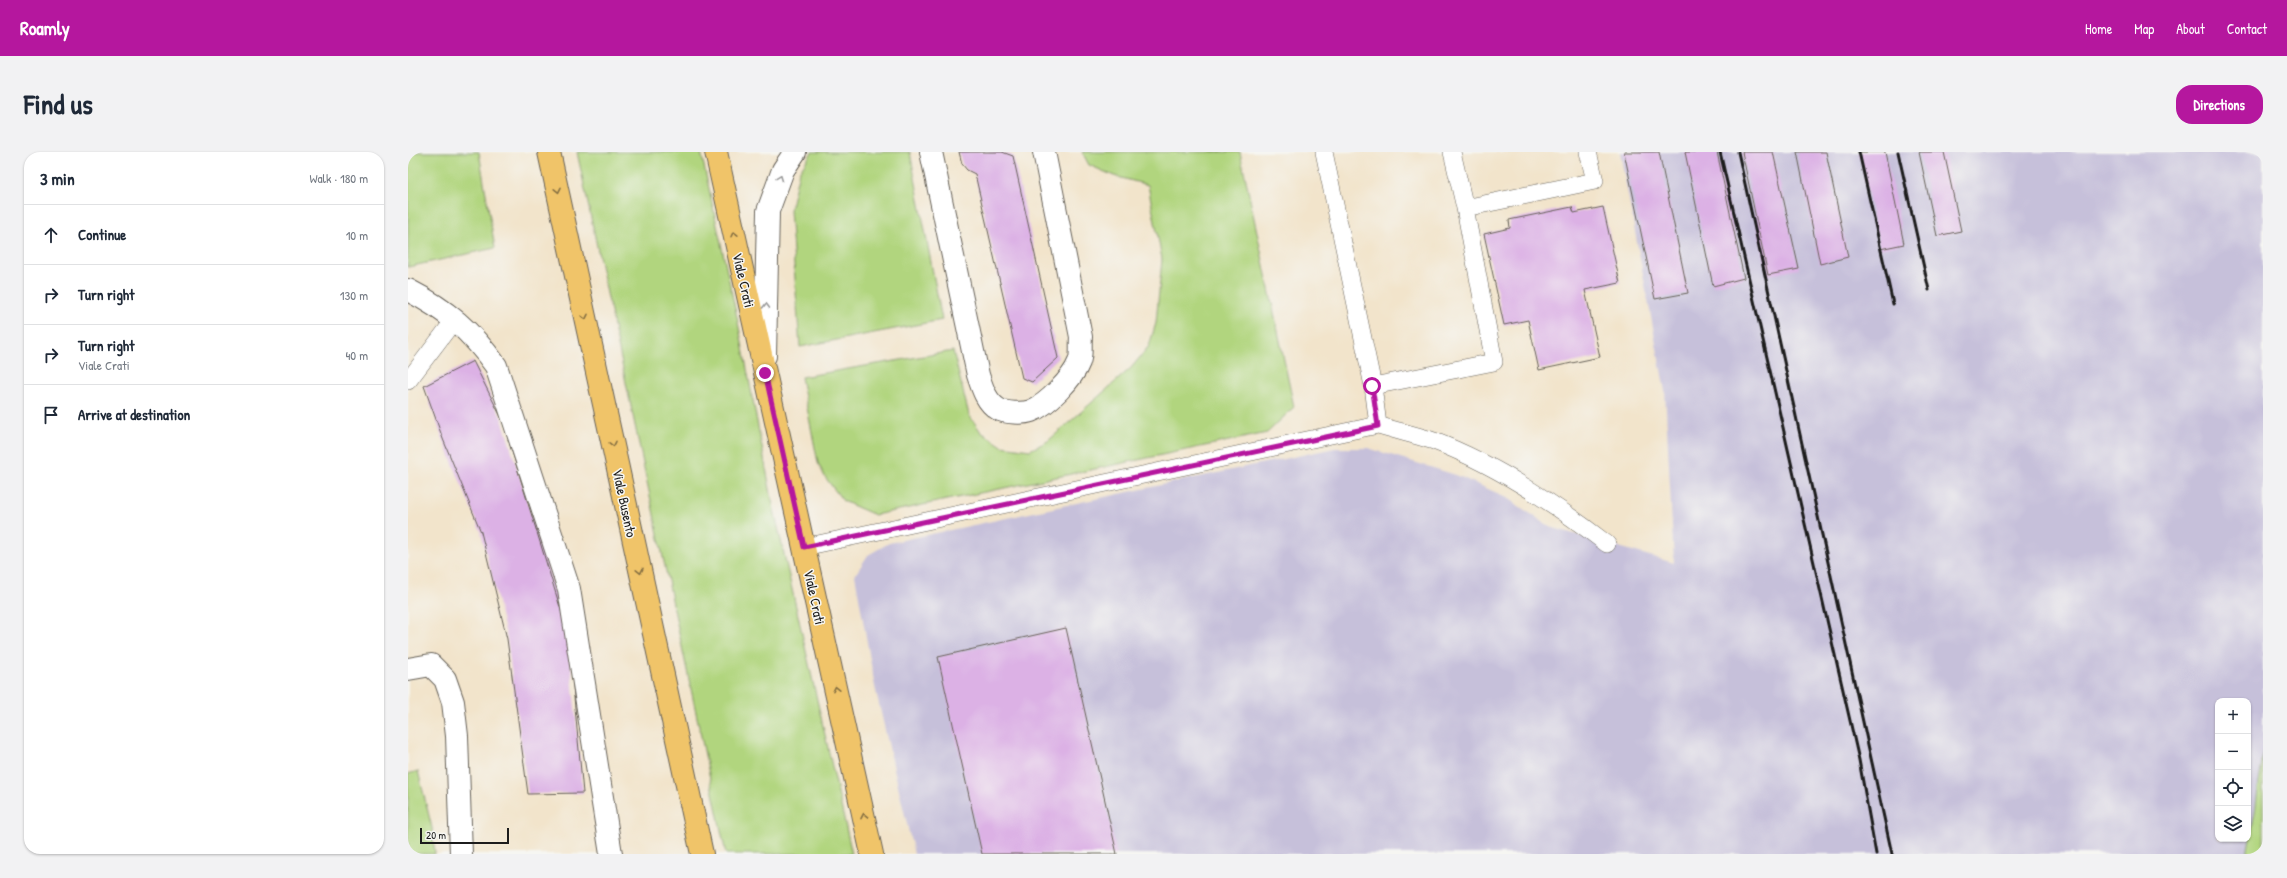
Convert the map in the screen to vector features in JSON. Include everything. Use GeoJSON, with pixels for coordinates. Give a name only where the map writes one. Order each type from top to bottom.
{"type":"FeatureCollection","features":[{"type":"Feature","properties":{"kind":"main road","name":"Viale Busento"},"geometry":{"type":"LineString","coordinates":[[549,152],[702,854]]}},
{"type":"Feature","properties":{"kind":"main road","name":"Viale Crati"},"geometry":{"type":"LineString","coordinates":[[716,152],[872,854]]}},
{"type":"Feature","properties":{"kind":"street"},"geometry":{"type":"LineString","coordinates":[[765,373],[768,212],[783,170],[795,152]]}},
{"type":"Feature","properties":{"kind":"street"},"geometry":{"type":"LineString","coordinates":[[931,152],[978,375],[985,396],[998,409],[1011,412],[1030,411],[1053,396],[1070,378],[1080,361],[1081,337],[1044,152]]}},
{"type":"Feature","properties":{"kind":"street"},"geometry":{"type":"LineString","coordinates":[[408,290],[455,319],[478,341],[496,366],[569,589],[611,854]]}},
{"type":"Feature","properties":{"kind":"street"},"geometry":{"type":"LineString","coordinates":[[408,669],[431,665],[445,679],[453,702],[457,736],[461,854]]}},
{"type":"Feature","properties":{"kind":"lane"},"geometry":{"type":"LineString","coordinates":[[1324,152],[1372,386],[1378,426]]}},
{"type":"Feature","properties":{"kind":"lane"},"geometry":{"type":"LineString","coordinates":[[1372,386],[1494,362],[1465,208],[1452,152]]}},
{"type":"Feature","properties":{"kind":"lane"},"geometry":{"type":"LineString","coordinates":[[1465,208],[1595,182],[1588,152]]}},
{"type":"Feature","properties":{"kind":"lane"},"geometry":{"type":"LineString","coordinates":[[408,381],[455,319]]}},
{"type":"Feature","properties":{"kind":"lane"},"geometry":{"type":"LineString","coordinates":[[804,547],[1378,426],[1434,441],[1493,468],[1555,504],[1607,544]]}},
{"type":"Feature","properties":{"kind":"shaded area"},"geometry":{"type":"Polygon","coordinates":[[[1620,152],[2263,152],[2263,753],[2251,833],[2251,698],[2215,698],[2215,842],[2249,842],[2247,854],[914,854],[875,687],[855,575],[868,555],[889,543],[1335,448],[1368,448],[1456,475],[1504,496],[1550,527],[1674,563],[1665,391],[1620,152]]]}},
{"type":"Feature","properties":{"kind":"green space"},"geometry":{"type":"Polygon","coordinates":[[[408,152],[479,152],[495,248],[408,267],[408,152]]]}},
{"type":"Feature","properties":{"kind":"green space"},"geometry":{"type":"Polygon","coordinates":[[[577,152],[701,152],[737,317],[774,510],[852,854],[726,854],[577,152]]]}},
{"type":"Feature","properties":{"kind":"green space"},"geometry":{"type":"Polygon","coordinates":[[[812,152],[910,152],[942,320],[800,347],[790,210],[799,172],[812,152]]]}},
{"type":"Feature","properties":{"kind":"green space"},"geometry":{"type":"Polygon","coordinates":[[[1082,152],[1240,152],[1294,407],[1267,433],[875,515],[843,501],[825,477],[818,463],[801,377],[953,351],[969,415],[981,432],[1002,446],[1030,450],[1048,441],[1131,368],[1149,346],[1156,323],[1162,259],[1148,185],[1114,176],[1089,165],[1082,152]]]}},
{"type":"Feature","properties":{"kind":"green space"},"geometry":{"type":"Polygon","coordinates":[[[2263,753],[2263,854],[2247,854],[2249,842],[2251,842],[2263,753]]]}},
{"type":"Feature","properties":{"kind":"green space"},"geometry":{"type":"Polygon","coordinates":[[[418,771],[432,828],[435,854],[408,854],[408,774],[418,771]]]}},
{"type":"Feature","properties":{"kind":"building"},"geometry":{"type":"Polygon","coordinates":[[[959,152],[1002,152],[1013,156],[1058,358],[1032,382],[1022,378],[975,174],[967,170],[962,164],[959,152]]]}},
{"type":"Feature","properties":{"kind":"building"},"geometry":{"type":"Polygon","coordinates":[[[1624,152],[1659,152],[1688,293],[1655,299],[1624,152]]]}},
{"type":"Feature","properties":{"kind":"building"},"geometry":{"type":"Polygon","coordinates":[[[1685,152],[1717,152],[1744,278],[1713,286],[1685,152]]]}},
{"type":"Feature","properties":{"kind":"building"},"geometry":{"type":"Polygon","coordinates":[[[1742,152],[1773,152],[1799,269],[1768,275],[1742,152]]]}},
{"type":"Feature","properties":{"kind":"building"},"geometry":{"type":"Polygon","coordinates":[[[1797,152],[1826,152],[1848,257],[1820,264],[1797,152]]]}},
{"type":"Feature","properties":{"kind":"building"},"geometry":{"type":"Polygon","coordinates":[[[1859,152],[1885,152],[1904,244],[1880,249],[1859,152]]]}},
{"type":"Feature","properties":{"kind":"building"},"geometry":{"type":"Polygon","coordinates":[[[1919,152],[1944,152],[1961,231],[1937,236],[1919,152]]]}},
{"type":"Feature","properties":{"kind":"building"},"geometry":{"type":"Polygon","coordinates":[[[1572,207],[1574,213],[1603,207],[1620,283],[1585,290],[1600,357],[1539,370],[1528,320],[1504,325],[1484,234],[1510,228],[1509,220],[1572,207]]]}},
{"type":"Feature","properties":{"kind":"building"},"geometry":{"type":"Polygon","coordinates":[[[473,361],[502,419],[568,633],[583,793],[528,794],[507,639],[481,532],[443,439],[424,386],[473,361]]]}},
{"type":"Feature","properties":{"kind":"building"},"geometry":{"type":"Polygon","coordinates":[[[1066,628],[1117,854],[982,854],[938,657],[1066,628]]]}},
{"type":"Feature","properties":{"kind":"railway"},"geometry":{"type":"LineString","coordinates":[[1720,152],[1859,760],[1876,854]]}},
{"type":"Feature","properties":{"kind":"railway"},"geometry":{"type":"LineString","coordinates":[[1738,152],[1892,854]]}},
{"type":"Feature","properties":{"kind":"railway"},"geometry":{"type":"LineString","coordinates":[[1859,152],[1893,304]]}},
{"type":"Feature","properties":{"kind":"railway"},"geometry":{"type":"LineString","coordinates":[[1898,152],[1929,290]]}},
{"type":"Feature","properties":{"kind":"route"},"geometry":{"type":"LineString","coordinates":[[765,373],[804,547],[1297,441],[1378,426],[1372,386]]}}]}
